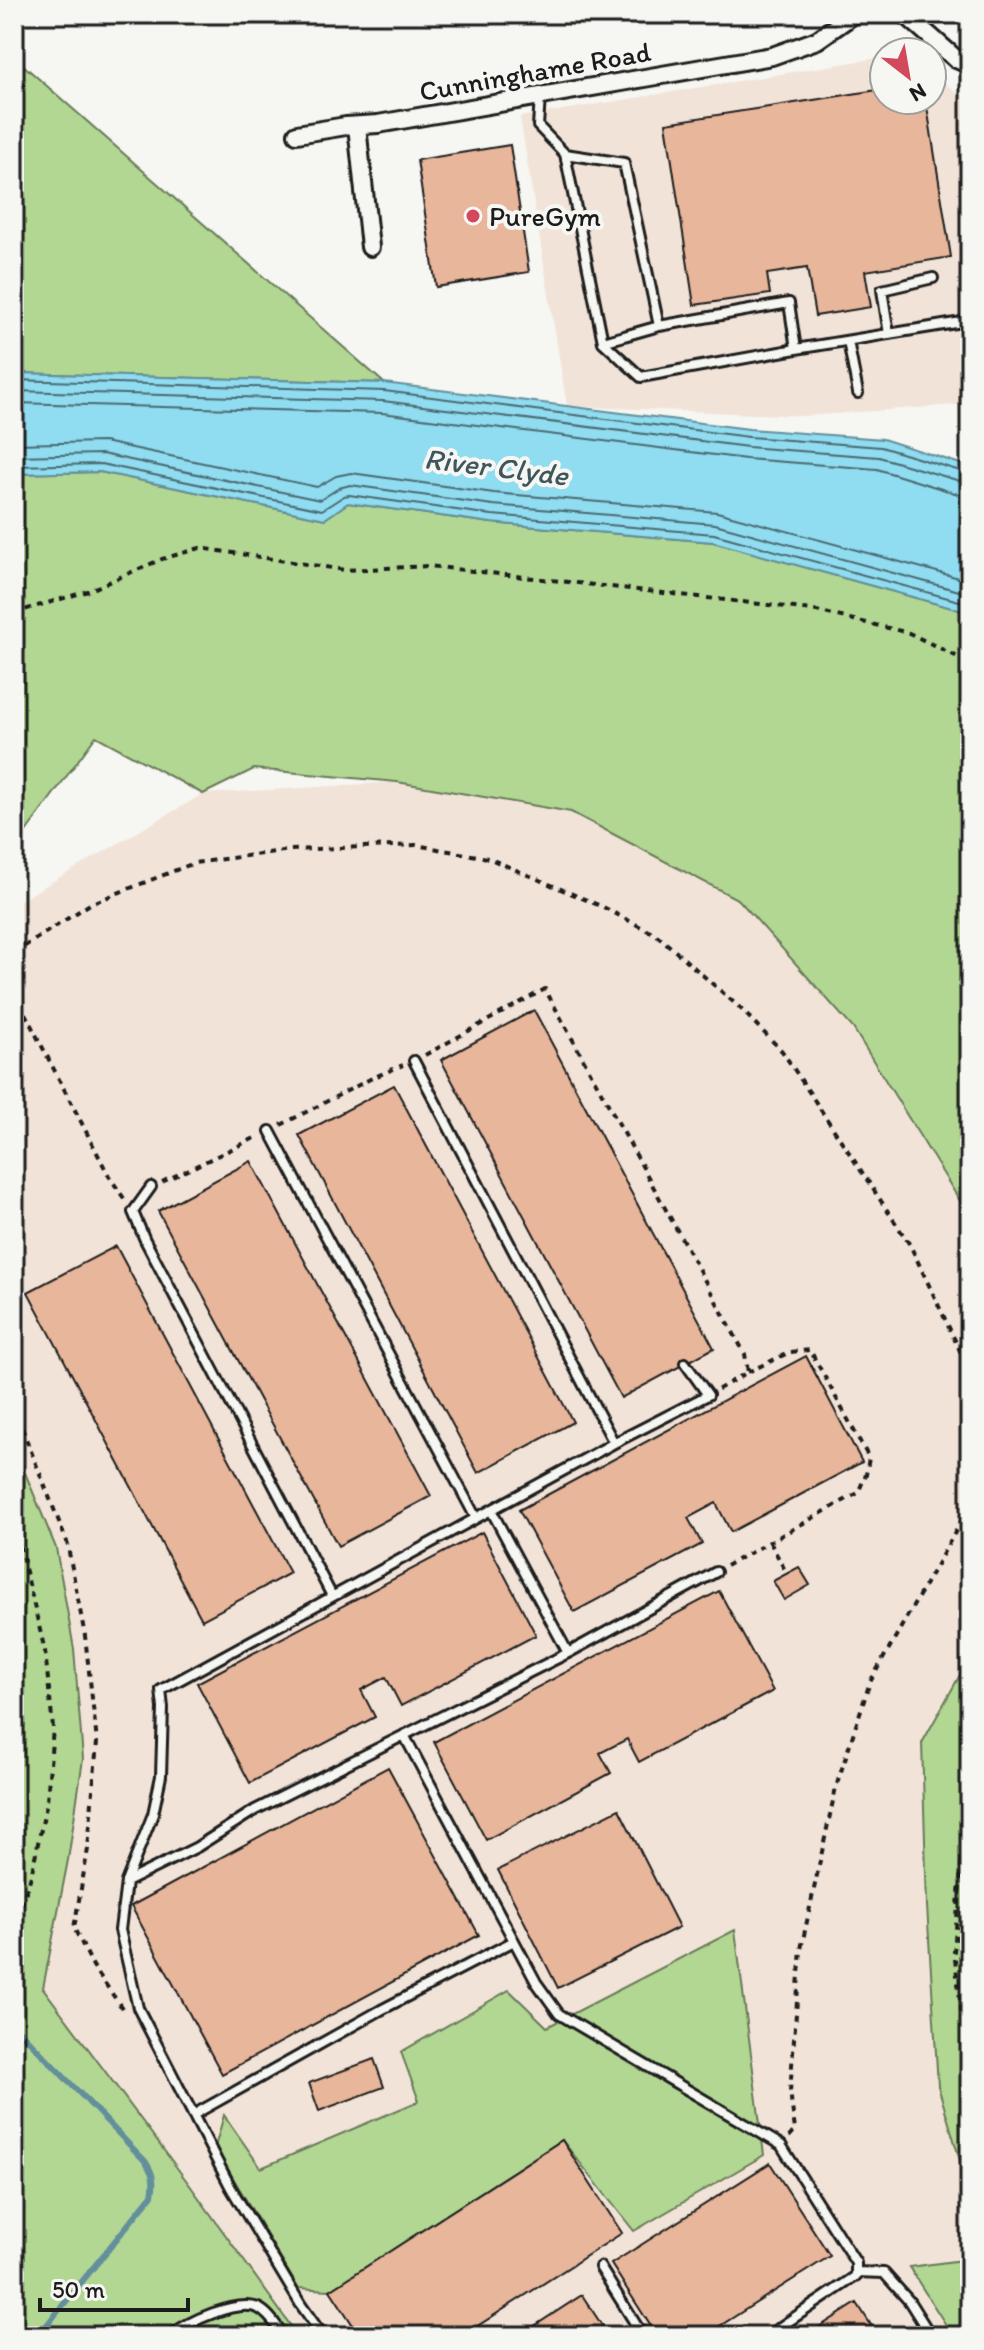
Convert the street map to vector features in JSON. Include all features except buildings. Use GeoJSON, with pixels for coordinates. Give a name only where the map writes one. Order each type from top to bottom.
{"type":"FeatureCollection","features":[{"type":"Feature","properties":{"kind":"street","name":"Cunninghame Road"},"geometry":{"type":"LineString","coordinates":[[297,134],[772,56],[817,40],[854,14]]}},
{"type":"Feature","properties":{"kind":"street"},"geometry":{"type":"LineString","coordinates":[[905,14],[956,59],[970,65]]}},
{"type":"Feature","properties":{"kind":"street"},"geometry":{"type":"LineString","coordinates":[[357,126],[370,247]]}},
{"type":"Feature","properties":{"kind":"lane"},"geometry":{"type":"LineString","coordinates":[[540,96],[538,126],[565,154],[603,342],[641,377],[962,322]]}},
{"type":"Feature","properties":{"kind":"lane"},"geometry":{"type":"LineString","coordinates":[[565,154],[624,163],[659,326]]}},
{"type":"Feature","properties":{"kind":"lane"},"geometry":{"type":"LineString","coordinates":[[889,334],[882,290],[933,278]]}},
{"type":"Feature","properties":{"kind":"lane"},"geometry":{"type":"LineString","coordinates":[[603,342],[659,326],[789,303],[796,349]]}},
{"type":"Feature","properties":{"kind":"lane"},"geometry":{"type":"LineString","coordinates":[[848,341],[858,393]]}},
{"type":"Feature","properties":{"kind":"lane"},"geometry":{"type":"LineString","coordinates":[[414,1061],[614,1443]]}},
{"type":"Feature","properties":{"kind":"lane"},"geometry":{"type":"LineString","coordinates":[[270,1131],[476,1518]]}},
{"type":"Feature","properties":{"kind":"lane"},"geometry":{"type":"LineString","coordinates":[[151,1187],[133,1212],[145,1240],[332,1596]]}},
{"type":"Feature","properties":{"kind":"lane"},"geometry":{"type":"LineString","coordinates":[[323,2336],[239,2201],[138,2008],[120,1930],[126,1882],[153,1814],[161,1776],[161,1690],[708,1395],[685,1363]]}},
{"type":"Feature","properties":{"kind":"lane"},"geometry":{"type":"LineString","coordinates":[[491,1510],[568,1653]]}},
{"type":"Feature","properties":{"kind":"lane"},"geometry":{"type":"LineString","coordinates":[[126,1882],[197,1847],[255,1810],[568,1653],[716,1572]]}},
{"type":"Feature","properties":{"kind":"lane"},"geometry":{"type":"LineString","coordinates":[[404,1735],[536,1982],[559,2014],[781,2145],[856,2263],[856,2276],[767,2336]]}},
{"type":"Feature","properties":{"kind":"lane"},"geometry":{"type":"LineString","coordinates":[[193,2115],[381,2010],[514,1941]]}},
{"type":"Feature","properties":{"kind":"lane"},"geometry":{"type":"LineString","coordinates":[[600,2267],[643,2336]]}},
{"type":"Feature","properties":{"kind":"lane"},"geometry":{"type":"LineString","coordinates":[[856,2272],[884,2273],[909,2301],[931,2336]]}},
{"type":"Feature","properties":{"kind":"lane"},"geometry":{"type":"LineString","coordinates":[[170,2336],[207,2315],[254,2307],[265,2314],[284,2336]]}},
{"type":"Feature","properties":{"kind":"path"},"geometry":{"type":"LineString","coordinates":[[14,613],[88,591],[162,559],[200,548],[345,570],[429,566],[812,610],[909,633],[970,663]]}},
{"type":"Feature","properties":{"kind":"path"},"geometry":{"type":"LineString","coordinates":[[14,953],[90,904],[194,863],[290,850],[431,847],[488,858],[603,907],[658,936],[739,1007],[782,1051],[910,1245],[970,1372]]}},
{"type":"Feature","properties":{"kind":"path"},"geometry":{"type":"LineString","coordinates":[[151,1187],[270,1131],[370,1079],[414,1061],[545,989],[745,1354],[748,1372]]}},
{"type":"Feature","properties":{"kind":"path"},"geometry":{"type":"LineString","coordinates":[[14,992],[109,1176],[133,1212]]}},
{"type":"Feature","properties":{"kind":"path"},"geometry":{"type":"LineString","coordinates":[[708,1395],[790,1352],[810,1350],[869,1458],[858,1493],[716,1572]]}},
{"type":"Feature","properties":{"kind":"path"},"geometry":{"type":"LineString","coordinates":[[14,1419],[23,1431],[67,1542],[87,1651],[97,1742],[88,1849],[74,1928],[93,1966],[123,2011],[138,2008]]}},
{"type":"Feature","properties":{"kind":"path"},"geometry":{"type":"LineString","coordinates":[[781,2145],[795,2130],[790,2091],[801,1949],[836,1787],[870,1682],[970,1506]]}},
{"type":"Feature","properties":{"kind":"path"},"geometry":{"type":"LineString","coordinates":[[14,1522],[45,1651],[53,1728],[47,1801],[31,1876],[14,1929]]}},
{"type":"Feature","properties":{"kind":"path"},"geometry":{"type":"LineString","coordinates":[[770,1542],[787,1574]]}},
{"type":"Feature","properties":{"kind":"path"},"geometry":{"type":"LineString","coordinates":[[970,1828],[962,1861],[954,1951],[970,2080]]}},
{"type":"Feature","properties":{"kind":"shaded area"},"geometry":{"type":"Polygon","coordinates":[[[868,60],[868,116],[948,116],[948,86],[961,95],[970,95],[970,404],[805,416],[567,406],[520,117],[868,60]]]}},
{"type":"Feature","properties":{"kind":"shaded area"},"geometry":{"type":"Polygon","coordinates":[[[397,782],[571,812],[739,900],[853,1028],[970,1217],[970,1657],[922,1743],[927,1906],[938,2086],[970,2194],[970,2336],[298,2336],[43,1988],[68,1860],[83,1759],[74,1649],[56,1548],[14,1446],[14,904],[203,794],[397,782]]]}},
{"type":"Feature","properties":{"kind":"green space"},"geometry":{"type":"Polygon","coordinates":[[[14,57],[384,383],[14,373],[14,57]]]}},
{"type":"Feature","properties":{"kind":"green space"},"geometry":{"type":"Polygon","coordinates":[[[100,472],[325,519],[348,503],[491,523],[713,542],[970,613],[970,1217],[853,1028],[739,900],[571,812],[397,782],[254,769],[203,794],[96,736],[14,848],[14,474],[100,472]]]}},
{"type":"Feature","properties":{"kind":"green space"},"geometry":{"type":"Polygon","coordinates":[[[14,1446],[56,1548],[74,1649],[83,1759],[68,1860],[43,1988],[298,2336],[14,2336],[14,1759],[25,1722],[14,1669],[14,1446]]]}},
{"type":"Feature","properties":{"kind":"green space"},"geometry":{"type":"Polygon","coordinates":[[[970,1657],[970,2194],[938,2086],[927,1906],[922,1743],[970,1657]]]}},
{"type":"Feature","properties":{"kind":"green space"},"geometry":{"type":"Polygon","coordinates":[[[735,1930],[764,2155],[634,2231],[562,2140],[330,2290],[298,2288],[215,2147],[224,2115],[261,2168],[419,2101],[401,2052],[509,1990],[547,2027],[735,1930]]]}},
{"type":"Feature","properties":{"kind":"green space"},"geometry":{"type":"Polygon","coordinates":[[[970,2259],[970,2336],[953,2336],[909,2267],[970,2259]]]}},
{"type":"Feature","properties":{"kind":"water","name":"River Clyde"},"geometry":{"type":"Polygon","coordinates":[[[14,373],[384,383],[749,429],[883,439],[970,467],[970,613],[713,542],[491,523],[348,503],[325,519],[100,472],[14,474],[14,373]]]}},
{"type":"Feature","properties":{"kind":"waterway"},"geometry":{"type":"LineString","coordinates":[[14,2025],[145,2161],[153,2181],[152,2195],[38,2336]]}},
{"type":"Feature","properties":{"kind":"place","name":"PureGym"},"geometry":{"type":"Point","coordinates":[473,216]}}]}
